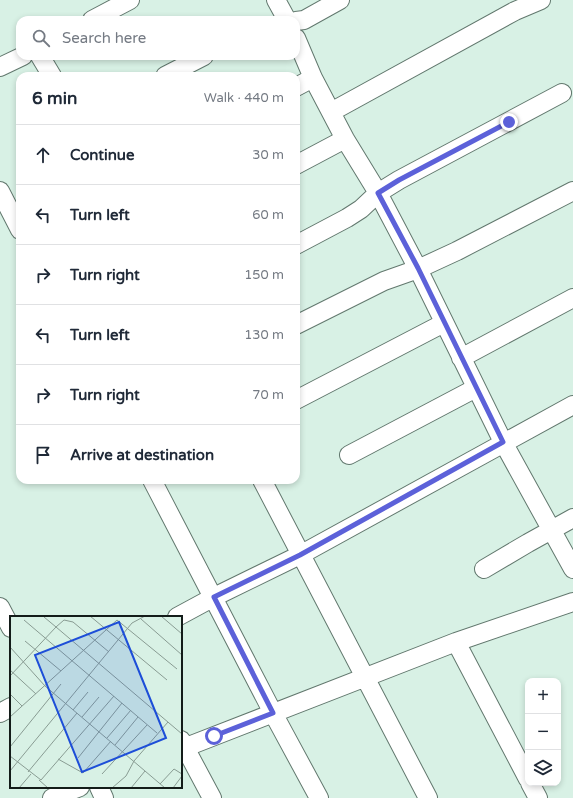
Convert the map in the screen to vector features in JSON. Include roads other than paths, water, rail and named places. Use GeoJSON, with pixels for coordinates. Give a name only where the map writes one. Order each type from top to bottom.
{"type":"FeatureCollection","features":[{"type":"Feature","properties":{"kind":"street"},"geometry":{"type":"LineString","coordinates":[[100,16],[130,0]]}},
{"type":"Feature","properties":{"kind":"street"},"geometry":{"type":"LineString","coordinates":[[276,0],[285,16]]}},
{"type":"Feature","properties":{"kind":"street"},"geometry":{"type":"LineString","coordinates":[[300,21],[340,0]]}},
{"type":"Feature","properties":{"kind":"street"},"geometry":{"type":"LineString","coordinates":[[331,112],[515,11],[541,0]]}},
{"type":"Feature","properties":{"kind":"street"},"geometry":{"type":"LineString","coordinates":[[300,47],[313,78],[345,139],[378,193],[418,268],[503,442],[573,569]]}},
{"type":"Feature","properties":{"kind":"street"},"geometry":{"type":"LineString","coordinates":[[0,67],[16,59]]}},
{"type":"Feature","properties":{"kind":"street"},"geometry":{"type":"LineString","coordinates":[[42,60],[50,72]]}},
{"type":"Feature","properties":{"kind":"street"},"geometry":{"type":"LineString","coordinates":[[173,72],[196,60]]}},
{"type":"Feature","properties":{"kind":"street"},"geometry":{"type":"LineString","coordinates":[[300,85],[313,78]]}},
{"type":"Feature","properties":{"kind":"street"},"geometry":{"type":"LineString","coordinates":[[300,243],[347,218],[361,209],[378,193],[410,174],[562,93]]}},
{"type":"Feature","properties":{"kind":"street"},"geometry":{"type":"LineString","coordinates":[[300,163],[345,139]]}},
{"type":"Feature","properties":{"kind":"street"},"geometry":{"type":"LineString","coordinates":[[0,191],[16,222]]}},
{"type":"Feature","properties":{"kind":"street"},"geometry":{"type":"LineString","coordinates":[[300,323],[384,281],[457,251],[573,191]]}},
{"type":"Feature","properties":{"kind":"street"},"geometry":{"type":"LineString","coordinates":[[461,358],[573,298]]}},
{"type":"Feature","properties":{"kind":"street"},"geometry":{"type":"LineString","coordinates":[[300,398],[444,323]]}},
{"type":"Feature","properties":{"kind":"street"},"geometry":{"type":"LineString","coordinates":[[349,454],[476,388]]}},
{"type":"Feature","properties":{"kind":"street"},"geometry":{"type":"LineString","coordinates":[[179,616],[300,555],[503,442],[573,405]]}},
{"type":"Feature","properties":{"kind":"street"},"geometry":{"type":"LineString","coordinates":[[154,484],[273,713],[319,798]]}},
{"type":"Feature","properties":{"kind":"street"},"geometry":{"type":"LineString","coordinates":[[264,484],[428,798]]}},
{"type":"Feature","properties":{"kind":"street"},"geometry":{"type":"LineString","coordinates":[[484,569],[573,518]]}},
{"type":"Feature","properties":{"kind":"street"},"geometry":{"type":"LineString","coordinates":[[212,798],[182,746],[273,713],[456,642],[573,602]]}},
{"type":"Feature","properties":{"kind":"street"},"geometry":{"type":"LineString","coordinates":[[0,607],[10,626]]}},
{"type":"Feature","properties":{"kind":"street"},"geometry":{"type":"LineString","coordinates":[[456,642],[525,773]]}},
{"type":"Feature","properties":{"kind":"street"},"geometry":{"type":"LineString","coordinates":[[0,713],[10,708]]}},
{"type":"Feature","properties":{"kind":"street"},"geometry":{"type":"LineString","coordinates":[[532,786],[538,798]]}},
{"type":"Feature","properties":{"kind":"street"},"geometry":{"type":"LineString","coordinates":[[52,798],[77,788]]}},
{"type":"Feature","properties":{"kind":"street"},"geometry":{"type":"LineString","coordinates":[[99,788],[104,798]]}}]}
